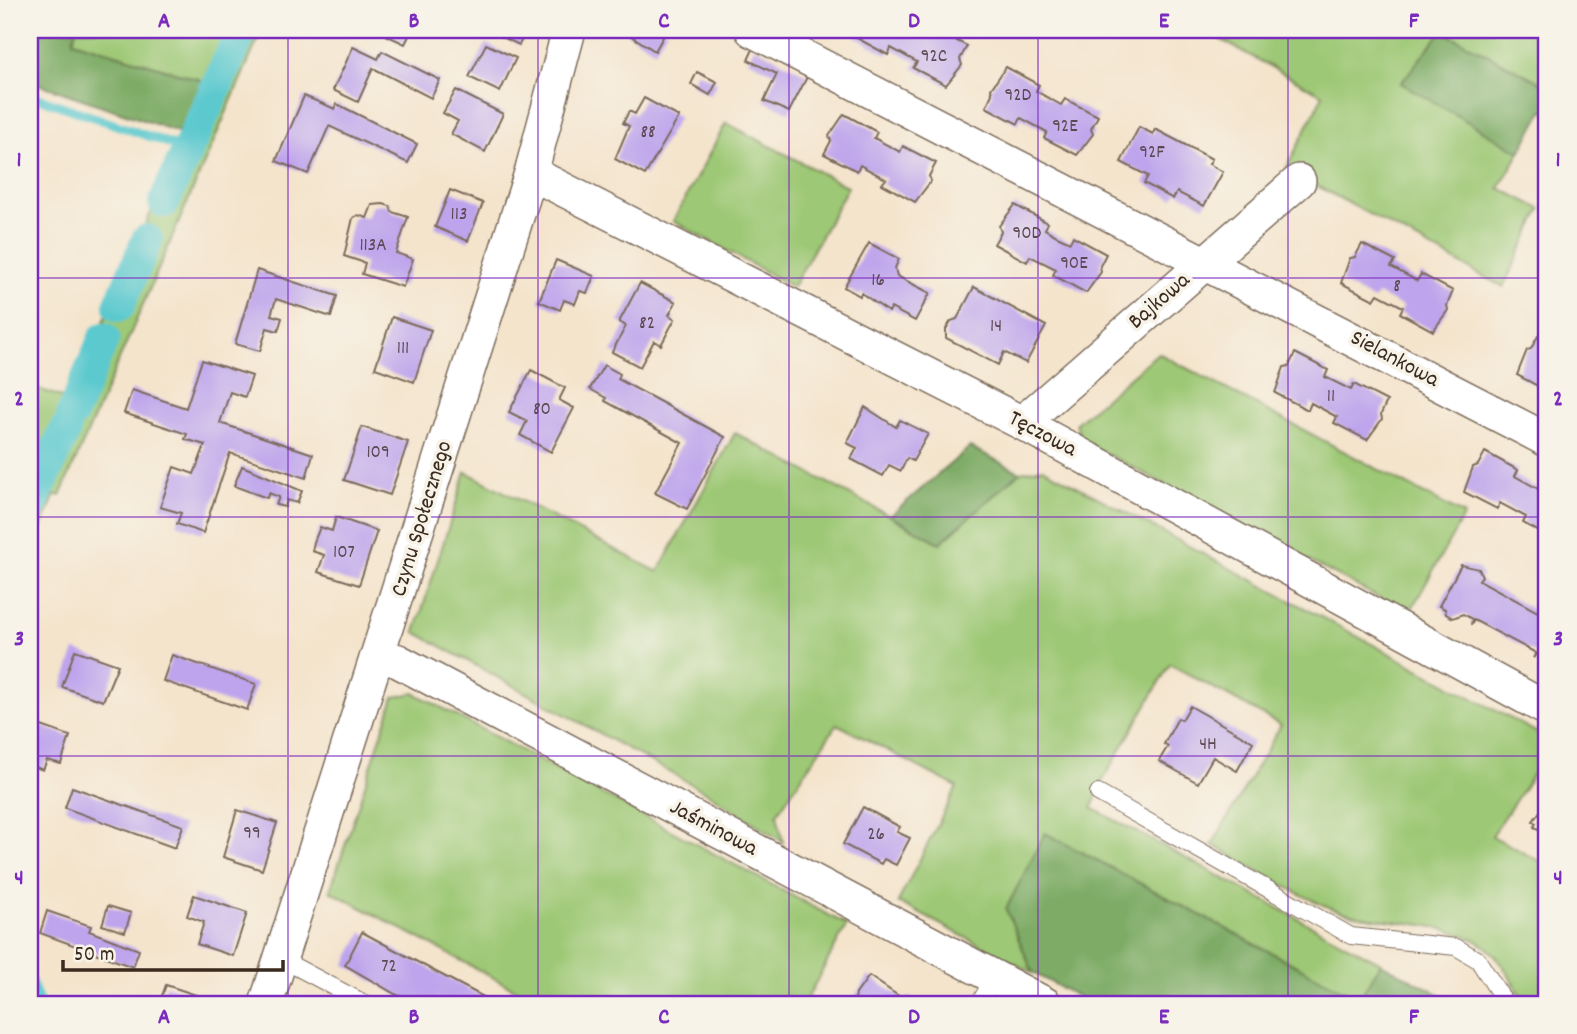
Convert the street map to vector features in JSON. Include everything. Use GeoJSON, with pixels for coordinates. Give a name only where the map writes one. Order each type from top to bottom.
{"type":"FeatureCollection","features":[{"type":"Feature","properties":{"kind":"street","name":"Czynu Społecznego"},"geometry":{"type":"LineString","coordinates":[[266,1004],[380,654],[531,173],[569,30]]}},
{"type":"Feature","properties":{"kind":"street","name":"Sielankowa"},"geometry":{"type":"LineString","coordinates":[[752,30],[1547,440]]}},
{"type":"Feature","properties":{"kind":"street","name":"Tęczowa"},"geometry":{"type":"LineString","coordinates":[[531,173],[1022,423],[1547,709]]}},
{"type":"Feature","properties":{"kind":"street","name":"Bajkowa"},"geometry":{"type":"LineString","coordinates":[[1022,423],[1299,181]]}},
{"type":"Feature","properties":{"kind":"street","name":"Jaśminowa"},"geometry":{"type":"LineString","coordinates":[[380,654],[398,661],[987,990],[1045,1004]]}},
{"type":"Feature","properties":{"kind":"lane"},"geometry":{"type":"LineString","coordinates":[[1098,793],[1351,936],[1456,947],[1478,960],[1506,1004]]}},
{"type":"Feature","properties":{"kind":"lane"},"geometry":{"type":"LineString","coordinates":[[281,959],[366,1004]]}},
{"type":"Feature","properties":{"kind":"green space"},"geometry":{"type":"Polygon","coordinates":[[[30,30],[76,30],[73,41],[207,82],[184,134],[30,81],[30,30]]]}},
{"type":"Feature","properties":{"kind":"green space"},"geometry":{"type":"Polygon","coordinates":[[[76,30],[262,30],[60,496],[55,495],[30,557],[30,386],[70,400],[207,82],[73,41],[76,30]]]}},
{"type":"Feature","properties":{"kind":"green space"},"geometry":{"type":"Polygon","coordinates":[[[1203,30],[1547,30],[1547,86],[1442,31],[1401,83],[1520,152],[1499,188],[1541,209],[1503,287],[1286,169],[1323,95],[1203,30]]]}},
{"type":"Feature","properties":{"kind":"green space"},"geometry":{"type":"Polygon","coordinates":[[[1442,31],[1547,86],[1547,112],[1543,110],[1520,152],[1401,83],[1442,31]]]}},
{"type":"Feature","properties":{"kind":"green space"},"geometry":{"type":"Polygon","coordinates":[[[726,123],[848,187],[793,287],[673,221],[726,123]]]}},
{"type":"Feature","properties":{"kind":"green space"},"geometry":{"type":"Polygon","coordinates":[[[1158,353],[1464,515],[1409,614],[1081,440],[1076,423],[1158,353]]]}},
{"type":"Feature","properties":{"kind":"green space"},"geometry":{"type":"Polygon","coordinates":[[[735,433],[940,543],[1020,472],[1043,468],[1547,738],[1547,753],[1492,836],[1547,865],[1547,1004],[1527,1004],[1498,959],[1483,944],[1473,939],[1439,928],[1367,917],[1331,908],[1286,887],[1212,845],[1281,725],[1170,664],[1102,782],[1092,808],[1381,963],[1359,1000],[1046,834],[1006,909],[1033,973],[898,902],[957,787],[837,724],[777,814],[783,842],[706,792],[415,632],[466,472],[658,572],[735,433]]]}},
{"type":"Feature","properties":{"kind":"green space"},"geometry":{"type":"Polygon","coordinates":[[[970,447],[1020,472],[940,543],[890,516],[970,447]]]}},
{"type":"Feature","properties":{"kind":"green space"},"geometry":{"type":"Polygon","coordinates":[[[414,693],[847,925],[804,1004],[543,1004],[330,891],[394,697],[414,693]]]}},
{"type":"Feature","properties":{"kind":"green space"},"geometry":{"type":"Polygon","coordinates":[[[1045,833],[1359,999],[1381,963],[1458,1004],[1092,1004],[1033,973],[1006,909],[1045,833]]]}},
{"type":"Feature","properties":{"kind":"building"},"geometry":{"type":"Polygon","coordinates":[[[375,30],[407,30],[411,32],[405,44],[375,30]]]}},
{"type":"Feature","properties":{"kind":"building"},"geometry":{"type":"Polygon","coordinates":[[[488,30],[527,30],[519,45],[488,30]]]}},
{"type":"Feature","properties":{"kind":"building"},"geometry":{"type":"Polygon","coordinates":[[[622,30],[667,30],[655,51],[622,30]]]}},
{"type":"Feature","properties":{"kind":"building"},"geometry":{"type":"Polygon","coordinates":[[[859,30],[921,30],[931,35],[935,30],[967,46],[960,59],[962,65],[946,85],[913,68],[917,62],[891,48],[888,55],[855,37],[859,30]]]}},
{"type":"Feature","properties":{"kind":"building"},"geometry":{"type":"Polygon","coordinates":[[[486,44],[516,58],[500,92],[469,77],[486,44]]]}},
{"type":"Feature","properties":{"kind":"building"},"geometry":{"type":"Polygon","coordinates":[[[353,47],[378,59],[382,51],[440,80],[431,98],[373,68],[358,102],[333,90],[353,47]]]}},
{"type":"Feature","properties":{"kind":"building"},"geometry":{"type":"Polygon","coordinates":[[[754,47],[808,75],[789,112],[764,101],[777,74],[748,60],[754,47]]]}},
{"type":"Feature","properties":{"kind":"building"},"geometry":{"type":"Polygon","coordinates":[[[1006,67],[1039,85],[1036,91],[1061,105],[1065,99],[1098,116],[1091,129],[1093,134],[1077,155],[1044,138],[1047,132],[1021,118],[1018,124],[986,107],[992,94],[991,89],[1006,67]]]}},
{"type":"Feature","properties":{"kind":"building"},"geometry":{"type":"Polygon","coordinates":[[[697,72],[717,82],[710,95],[691,84],[697,72]]]}},
{"type":"Feature","properties":{"kind":"building"},"geometry":{"type":"Polygon","coordinates":[[[456,90],[503,114],[485,152],[451,134],[458,121],[443,113],[456,90]]]}},
{"type":"Feature","properties":{"kind":"building"},"geometry":{"type":"Polygon","coordinates":[[[304,96],[335,109],[337,104],[417,144],[408,163],[329,126],[308,174],[276,161],[304,96]]]}},
{"type":"Feature","properties":{"kind":"building"},"geometry":{"type":"Polygon","coordinates":[[[644,98],[679,117],[645,175],[615,159],[629,126],[623,123],[629,111],[635,114],[644,98]]]}},
{"type":"Feature","properties":{"kind":"building"},"geometry":{"type":"Polygon","coordinates":[[[844,114],[877,132],[874,138],[900,152],[903,146],[936,163],[929,176],[931,181],[915,202],[882,184],[886,179],[860,165],[857,171],[824,154],[831,141],[829,136],[844,114]]]}},
{"type":"Feature","properties":{"kind":"building"},"geometry":{"type":"Polygon","coordinates":[[[1139,127],[1153,134],[1155,129],[1212,159],[1209,164],[1223,172],[1204,206],[1177,192],[1173,199],[1144,183],[1148,176],[1121,162],[1139,127]]]}},
{"type":"Feature","properties":{"kind":"building"},"geometry":{"type":"Polygon","coordinates":[[[450,190],[483,203],[468,241],[435,227],[450,190]]]}},
{"type":"Feature","properties":{"kind":"building"},"geometry":{"type":"Polygon","coordinates":[[[372,205],[390,206],[392,212],[408,217],[396,253],[413,259],[403,287],[362,274],[365,263],[344,256],[353,218],[358,215],[367,218],[372,205]]]}},
{"type":"Feature","properties":{"kind":"building"},"geometry":{"type":"Polygon","coordinates":[[[1015,205],[1048,223],[1045,229],[1057,236],[1070,242],[1073,236],[1106,254],[1100,266],[1101,272],[1086,293],[1053,275],[1056,269],[1030,256],[1027,262],[994,244],[1001,232],[999,226],[1015,205]]]}},
{"type":"Feature","properties":{"kind":"building"},"geometry":{"type":"Polygon","coordinates":[[[869,243],[899,259],[895,268],[897,276],[930,293],[915,321],[891,308],[889,312],[861,293],[860,296],[844,287],[869,243]]]}},
{"type":"Feature","properties":{"kind":"building"},"geometry":{"type":"Polygon","coordinates":[[[1362,244],[1395,261],[1391,267],[1417,281],[1421,274],[1453,291],[1447,305],[1448,310],[1433,331],[1400,313],[1403,307],[1378,294],[1374,300],[1341,283],[1350,258],[1355,257],[1362,244]]]}},
{"type":"Feature","properties":{"kind":"building"},"geometry":{"type":"Polygon","coordinates":[[[556,260],[594,276],[587,293],[580,291],[575,304],[564,300],[560,310],[539,301],[556,260]]]}},
{"type":"Feature","properties":{"kind":"building"},"geometry":{"type":"Polygon","coordinates":[[[257,270],[337,296],[331,317],[276,299],[271,315],[282,318],[278,331],[267,328],[260,351],[235,344],[257,270]]]}},
{"type":"Feature","properties":{"kind":"building"},"geometry":{"type":"Polygon","coordinates":[[[640,283],[676,302],[669,315],[675,319],[661,345],[654,341],[640,367],[612,352],[626,326],[619,322],[640,283]]]}},
{"type":"Feature","properties":{"kind":"building"},"geometry":{"type":"Polygon","coordinates":[[[974,287],[1046,326],[1026,363],[1004,352],[998,365],[946,338],[946,329],[951,321],[957,319],[974,287]]]}},
{"type":"Feature","properties":{"kind":"building"},"geometry":{"type":"Polygon","coordinates":[[[392,317],[431,330],[414,382],[375,368],[392,317]]]}},
{"type":"Feature","properties":{"kind":"building"},"geometry":{"type":"Polygon","coordinates":[[[1538,336],[1547,341],[1547,391],[1517,375],[1527,350],[1531,349],[1538,336]]]}},
{"type":"Feature","properties":{"kind":"building"},"geometry":{"type":"Polygon","coordinates":[[[1295,353],[1328,370],[1325,377],[1351,390],[1354,384],[1387,401],[1381,414],[1382,419],[1367,440],[1334,423],[1337,417],[1311,403],[1308,410],[1275,393],[1284,367],[1289,366],[1295,353]]]}},
{"type":"Feature","properties":{"kind":"building"},"geometry":{"type":"Polygon","coordinates":[[[202,360],[252,376],[245,397],[230,392],[220,423],[313,454],[306,478],[230,453],[203,533],[177,524],[181,513],[160,507],[174,467],[194,474],[205,445],[185,439],[187,434],[124,413],[132,390],[186,408],[202,360]]]}},
{"type":"Feature","properties":{"kind":"building"},"geometry":{"type":"Polygon","coordinates":[[[604,365],[620,374],[618,379],[725,437],[687,509],[655,493],[682,443],[605,401],[606,398],[590,389],[604,365]]]}},
{"type":"Feature","properties":{"kind":"building"},"geometry":{"type":"Polygon","coordinates":[[[531,370],[565,388],[559,400],[574,408],[551,452],[520,435],[527,421],[509,412],[531,370]]]}},
{"type":"Feature","properties":{"kind":"building"},"geometry":{"type":"Polygon","coordinates":[[[865,407],[896,427],[900,420],[928,434],[913,461],[907,458],[901,471],[889,465],[883,476],[851,459],[857,448],[847,443],[865,407]]]}},
{"type":"Feature","properties":{"kind":"building"},"geometry":{"type":"Polygon","coordinates":[[[362,427],[408,442],[390,495],[344,480],[362,427]]]}},
{"type":"Feature","properties":{"kind":"building"},"geometry":{"type":"Polygon","coordinates":[[[1485,452],[1518,470],[1515,476],[1540,490],[1544,483],[1547,485],[1547,536],[1523,523],[1526,517],[1500,503],[1497,509],[1464,492],[1473,467],[1478,465],[1485,452]]]}},
{"type":"Feature","properties":{"kind":"building"},"geometry":{"type":"Polygon","coordinates":[[[242,466],[302,491],[297,503],[287,500],[285,507],[276,505],[279,497],[269,493],[267,498],[234,486],[242,466]]]}},
{"type":"Feature","properties":{"kind":"building"},"geometry":{"type":"Polygon","coordinates":[[[336,517],[377,531],[359,585],[318,572],[324,555],[312,551],[314,542],[320,527],[332,531],[336,517]]]}},
{"type":"Feature","properties":{"kind":"building"},"geometry":{"type":"Polygon","coordinates":[[[1461,565],[1479,569],[1482,576],[1479,580],[1547,617],[1547,659],[1538,654],[1533,658],[1536,653],[1474,620],[1471,625],[1472,619],[1463,614],[1453,618],[1446,614],[1445,609],[1439,606],[1461,565]]]}},
{"type":"Feature","properties":{"kind":"building"},"geometry":{"type":"Polygon","coordinates":[[[75,650],[118,665],[103,701],[62,687],[75,650]]]}},
{"type":"Feature","properties":{"kind":"building"},"geometry":{"type":"Polygon","coordinates":[[[172,655],[256,684],[247,710],[163,681],[172,655]]]}},
{"type":"Feature","properties":{"kind":"building"},"geometry":{"type":"Polygon","coordinates":[[[1190,706],[1253,742],[1237,771],[1213,757],[1198,783],[1159,761],[1168,746],[1164,744],[1178,718],[1182,720],[1190,706]]]}},
{"type":"Feature","properties":{"kind":"building"},"geometry":{"type":"Polygon","coordinates":[[[30,722],[70,736],[61,764],[47,760],[43,770],[30,765],[30,722]]]}},
{"type":"Feature","properties":{"kind":"building"},"geometry":{"type":"Polygon","coordinates":[[[72,787],[183,826],[175,848],[65,808],[72,787]]]}},
{"type":"Feature","properties":{"kind":"building"},"geometry":{"type":"Polygon","coordinates":[[[1547,802],[1547,841],[1540,837],[1543,831],[1534,827],[1536,823],[1533,821],[1547,802]]]}},
{"type":"Feature","properties":{"kind":"building"},"geometry":{"type":"Polygon","coordinates":[[[863,807],[900,827],[897,832],[910,838],[896,865],[884,859],[881,864],[843,844],[863,807]]]}},
{"type":"Feature","properties":{"kind":"building"},"geometry":{"type":"Polygon","coordinates":[[[237,810],[277,823],[262,870],[223,857],[237,810]]]}},
{"type":"Feature","properties":{"kind":"building"},"geometry":{"type":"Polygon","coordinates":[[[194,895],[247,913],[233,956],[197,944],[204,922],[187,916],[194,895]]]}},
{"type":"Feature","properties":{"kind":"building"},"geometry":{"type":"Polygon","coordinates":[[[108,906],[131,913],[125,932],[102,925],[108,906]]]}},
{"type":"Feature","properties":{"kind":"building"},"geometry":{"type":"Polygon","coordinates":[[[47,911],[91,926],[89,931],[139,950],[133,967],[40,933],[47,911]]]}},
{"type":"Feature","properties":{"kind":"building"},"geometry":{"type":"Polygon","coordinates":[[[362,932],[497,1004],[418,1004],[395,994],[345,965],[362,932]]]}},
{"type":"Feature","properties":{"kind":"building"},"geometry":{"type":"Polygon","coordinates":[[[869,976],[906,1001],[908,997],[922,1004],[854,1004],[856,994],[869,976]]]}},
{"type":"Feature","properties":{"kind":"building"},"geometry":{"type":"Polygon","coordinates":[[[166,985],[214,1001],[213,1004],[159,1004],[166,985]]]}},
{"type":"Feature","properties":{"kind":"waterway"},"geometry":{"type":"LineString","coordinates":[[164,202],[242,30]]}},
{"type":"Feature","properties":{"kind":"waterway"},"geometry":{"type":"LineString","coordinates":[[30,95],[188,150]]}},
{"type":"Feature","properties":{"kind":"waterway"},"geometry":{"type":"LineString","coordinates":[[119,306],[147,240]]}},
{"type":"Feature","properties":{"kind":"waterway"},"geometry":{"type":"LineString","coordinates":[[72,414],[104,338]]}},
{"type":"Feature","properties":{"kind":"waterway"},"geometry":{"type":"LineString","coordinates":[[30,509],[65,430]]}},
{"type":"Feature","properties":{"kind":"waterway"},"geometry":{"type":"LineString","coordinates":[[30,979],[40,1004]]}}]}
